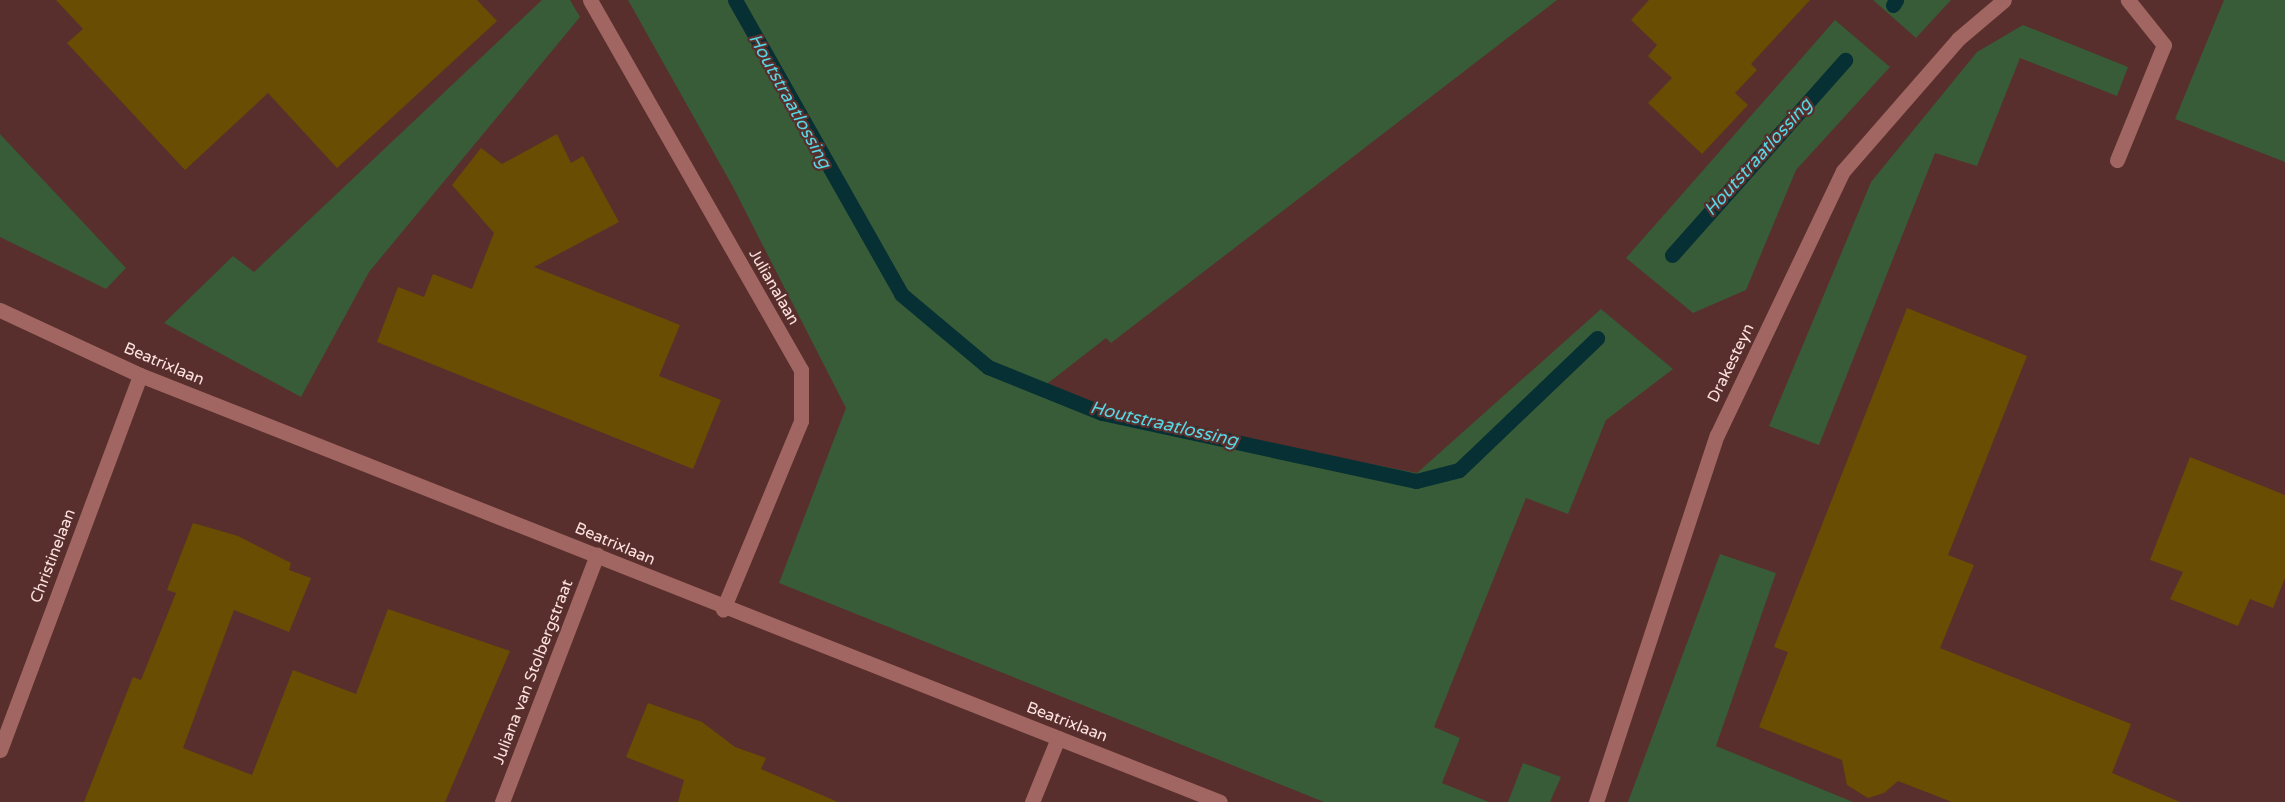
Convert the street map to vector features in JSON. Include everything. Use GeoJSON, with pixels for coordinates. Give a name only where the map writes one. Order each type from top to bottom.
{"type":"FeatureCollection","features":[{"type":"Feature","properties":{"kind":"street","name":"Julianalaan"},"geometry":{"type":"LineString","coordinates":[[590,0],[801,370],[801,421],[723,609]]}},
{"type":"Feature","properties":{"kind":"street","name":"Drakesteyn"},"geometry":{"type":"LineString","coordinates":[[1596,802],[1717,435],[1843,171],[1958,39],[2004,0]]}},
{"type":"Feature","properties":{"kind":"street"},"geometry":{"type":"LineString","coordinates":[[2117,160],[2164,45],[2128,0]]}},
{"type":"Feature","properties":{"kind":"street","name":"Beatrixlaan"},"geometry":{"type":"LineString","coordinates":[[0,310],[140,375],[597,555],[723,609],[1220,802]]}},
{"type":"Feature","properties":{"kind":"street","name":"Christinelaan"},"geometry":{"type":"LineString","coordinates":[[0,750],[140,375]]}},
{"type":"Feature","properties":{"kind":"street","name":"Juliana van Stolbergstraat"},"geometry":{"type":"LineString","coordinates":[[502,802],[597,555]]}},
{"type":"Feature","properties":{"kind":"street"},"geometry":{"type":"LineString","coordinates":[[1032,802],[1058,738]]}},
{"type":"Feature","properties":{"kind":"green space"},"geometry":{"type":"Polygon","coordinates":[[[542,0],[570,0],[580,17],[369,272],[301,397],[164,323],[233,256],[254,272],[542,0]]]}},
{"type":"Feature","properties":{"kind":"green space"},"geometry":{"type":"Polygon","coordinates":[[[628,0],[1557,0],[1111,343],[1106,338],[1043,387],[1100,411],[1417,473],[1601,309],[1673,369],[1606,420],[1568,514],[1526,498],[1434,727],[1460,738],[1442,783],[1489,802],[1324,802],[779,583],[846,408],[733,187],[628,0]]]}},
{"type":"Feature","properties":{"kind":"green space"},"geometry":{"type":"Polygon","coordinates":[[[1873,0],[1951,0],[1916,38],[1873,0]]]}},
{"type":"Feature","properties":{"kind":"green space"},"geometry":{"type":"Polygon","coordinates":[[[2224,0],[2285,0],[2285,162],[2175,119],[2224,0]]]}},
{"type":"Feature","properties":{"kind":"green space"},"geometry":{"type":"Polygon","coordinates":[[[1835,20],[1890,67],[1796,170],[1746,290],[1693,313],[1626,258],[1835,20]]]}},
{"type":"Feature","properties":{"kind":"green space"},"geometry":{"type":"Polygon","coordinates":[[[2023,25],[2128,67],[2117,96],[2020,58],[1977,166],[1935,153],[1819,445],[1769,426],[1871,182],[1977,52],[2023,25]]]}},
{"type":"Feature","properties":{"kind":"green space"},"geometry":{"type":"Polygon","coordinates":[[[0,134],[126,268],[106,289],[0,237],[0,134]]]}},
{"type":"Feature","properties":{"kind":"green space"},"geometry":{"type":"Polygon","coordinates":[[[1720,554],[1776,573],[1716,746],[1853,802],[1628,802],[1720,554]]]}},
{"type":"Feature","properties":{"kind":"green space"},"geometry":{"type":"Polygon","coordinates":[[[1523,763],[1561,777],[1550,802],[1508,802],[1523,763]]]}},
{"type":"Feature","properties":{"kind":"building"},"geometry":{"type":"Polygon","coordinates":[[[56,0],[477,0],[497,21],[337,168],[268,93],[185,170],[67,43],[83,29],[56,0]]]}},
{"type":"Feature","properties":{"kind":"building"},"geometry":{"type":"Polygon","coordinates":[[[1649,0],[1810,0],[1751,64],[1757,70],[1735,93],[1748,105],[1702,154],[1648,103],[1672,78],[1648,56],[1657,45],[1631,20],[1649,0]]]}},
{"type":"Feature","properties":{"kind":"building"},"geometry":{"type":"Polygon","coordinates":[[[557,134],[571,163],[583,156],[619,222],[534,267],[680,325],[659,376],[721,400],[693,469],[377,342],[398,287],[424,297],[433,274],[472,289],[494,233],[452,185],[481,148],[502,164],[557,134]]]}},
{"type":"Feature","properties":{"kind":"building"},"geometry":{"type":"Polygon","coordinates":[[[1907,308],[2027,356],[1948,555],[1974,565],[1940,648],[2131,724],[2112,773],[2180,802],[1952,802],[1898,781],[1884,793],[1868,798],[1847,785],[1842,760],[1759,727],[1788,652],[1774,647],[1907,308]]]}},
{"type":"Feature","properties":{"kind":"building"},"geometry":{"type":"Polygon","coordinates":[[[2190,457],[2285,495],[2285,578],[2273,608],[2250,599],[2238,626],[2170,599],[2183,572],[2150,560],[2190,457]]]}},
{"type":"Feature","properties":{"kind":"building"},"geometry":{"type":"Polygon","coordinates":[[[193,523],[238,536],[291,563],[289,570],[311,578],[289,632],[234,610],[183,748],[252,775],[293,670],[356,694],[388,609],[510,651],[445,802],[84,802],[133,677],[141,680],[176,593],[167,590],[193,523]]]}},
{"type":"Feature","properties":{"kind":"building"},"geometry":{"type":"Polygon","coordinates":[[[648,703],[702,722],[735,747],[766,758],[761,769],[838,802],[678,802],[684,780],[626,757],[648,703]]]}},
{"type":"Feature","properties":{"kind":"waterway","name":"Houtstraatlossing"},"geometry":{"type":"LineString","coordinates":[[735,0],[901,294],[988,367],[1102,413],[1416,481],[1459,470],[1597,338]]}},
{"type":"Feature","properties":{"kind":"waterway","name":"Houtstraatlossing"},"geometry":{"type":"LineString","coordinates":[[1893,5],[1896,0]]}},
{"type":"Feature","properties":{"kind":"waterway","name":"Houtstraatlossing"},"geometry":{"type":"LineString","coordinates":[[1672,255],[1845,60]]}}]}
